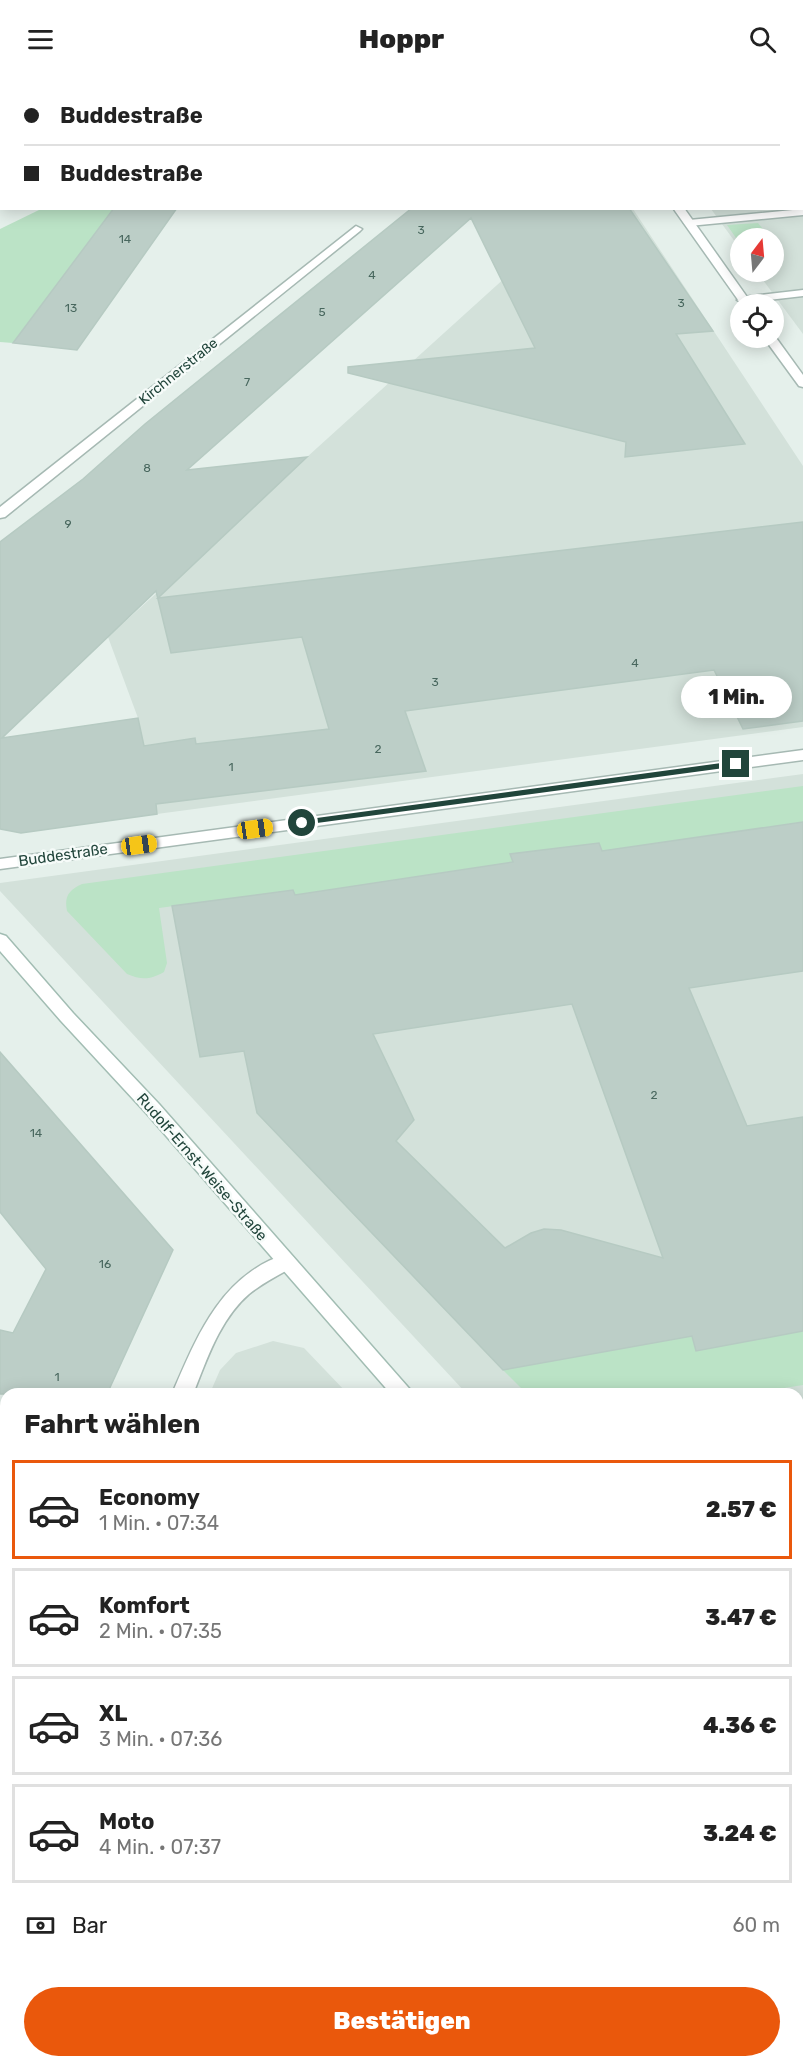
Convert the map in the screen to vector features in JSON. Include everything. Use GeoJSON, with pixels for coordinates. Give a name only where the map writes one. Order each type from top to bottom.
{"type":"FeatureCollection","features":[{"type":"Feature","properties":{"kind":"street"},"geometry":{"type":"LineString","coordinates":[[679,210],[739,294]]}},
{"type":"Feature","properties":{"kind":"street"},"geometry":{"type":"LineString","coordinates":[[688,223],[803,212]]}},
{"type":"Feature","properties":{"kind":"street","name":"Kirchnerstraße"},"geometry":{"type":"LineString","coordinates":[[0,514],[357,229]]}},
{"type":"Feature","properties":{"kind":"street"},"geometry":{"type":"LineString","coordinates":[[784,296],[803,293]]}},
{"type":"Feature","properties":{"kind":"street"},"geometry":{"type":"LineString","coordinates":[[777,348],[803,383]]}},
{"type":"Feature","properties":{"kind":"street","name":"Buddestraße"},"geometry":{"type":"LineString","coordinates":[[0,864],[803,755]]}},
{"type":"Feature","properties":{"kind":"street","name":"Rudolf-Ernst-Weise-Straße"},"geometry":{"type":"LineString","coordinates":[[0,940],[67,1017],[153,1109],[399,1388]]}},
{"type":"Feature","properties":{"kind":"street"},"geometry":{"type":"LineString","coordinates":[[185,1388],[207,1340],[234,1297],[252,1280],[286,1262]]}},
{"type":"Feature","properties":{"kind":"shaded area"},"geometry":{"type":"Polygon","coordinates":[[[580,210],[634,210],[803,466],[803,727],[157,814],[138,718],[108,637],[580,210]]]}},
{"type":"Feature","properties":{"kind":"shaded area"},"geometry":{"type":"Polygon","coordinates":[[[712,210],[803,210],[803,334],[784,308],[784,294],[773,294],[764,282],[784,282],[784,228],[730,228],[730,235],[712,210]]]}},
{"type":"Feature","properties":{"kind":"shaded area"},"geometry":{"type":"Polygon","coordinates":[[[803,774],[803,1388],[461,1388],[0,891],[0,883],[803,774]]]}},
{"type":"Feature","properties":{"kind":"shaded area"},"geometry":{"type":"Polygon","coordinates":[[[273,1341],[304,1348],[342,1388],[212,1388],[220,1370],[236,1353],[273,1341]]]}},
{"type":"Feature","properties":{"kind":"green space"},"geometry":{"type":"Polygon","coordinates":[[[39,210],[113,210],[13,343],[0,342],[0,229],[39,210]]]}},
{"type":"Feature","properties":{"kind":"green space"},"geometry":{"type":"Polygon","coordinates":[[[758,223],[762,228],[730,229],[727,225],[758,223]]]}},
{"type":"Feature","properties":{"kind":"green space"},"geometry":{"type":"Polygon","coordinates":[[[803,786],[803,822],[602,851],[599,843],[511,854],[513,862],[295,895],[293,890],[159,908],[167,963],[164,972],[150,978],[127,974],[67,911],[68,894],[82,884],[803,786]]]}},
{"type":"Feature","properties":{"kind":"green space"},"geometry":{"type":"Polygon","coordinates":[[[803,1331],[803,1385],[784,1388],[521,1388],[503,1370],[692,1336],[696,1350],[803,1331]]]}},
{"type":"Feature","properties":{"kind":"building"},"geometry":{"type":"Polygon","coordinates":[[[113,210],[176,210],[77,350],[13,343],[113,210]]]}},
{"type":"Feature","properties":{"kind":"building"},"geometry":{"type":"Polygon","coordinates":[[[410,210],[630,210],[713,331],[676,334],[745,444],[625,457],[626,442],[348,373],[348,367],[535,348],[471,218],[187,470],[307,457],[158,598],[803,522],[803,721],[743,729],[714,670],[405,711],[426,771],[156,804],[157,814],[21,833],[0,829],[0,542],[83,479],[145,424],[410,210]],[[156,591],[2,738],[138,718],[144,746],[195,738],[196,744],[329,729],[302,637],[171,653],[156,591]]]}},
{"type":"Feature","properties":{"kind":"building"},"geometry":{"type":"Polygon","coordinates":[[[803,822],[803,971],[689,988],[747,1126],[803,1117],[803,1331],[696,1351],[692,1336],[503,1370],[257,1113],[244,1051],[200,1057],[172,906],[293,890],[295,895],[513,862],[510,854],[599,843],[602,851],[803,822]],[[572,1004],[373,1034],[414,1120],[396,1141],[505,1248],[531,1233],[544,1229],[561,1230],[663,1258],[572,1004]]]}},
{"type":"Feature","properties":{"kind":"building"},"geometry":{"type":"Polygon","coordinates":[[[0,1052],[173,1250],[110,1388],[0,1388],[0,1330],[13,1333],[46,1269],[0,1212],[0,1052]]]}},
{"type":"Feature","properties":{"kind":"route"},"geometry":{"type":"LineString","coordinates":[[302,823],[736,764]]}}]}
